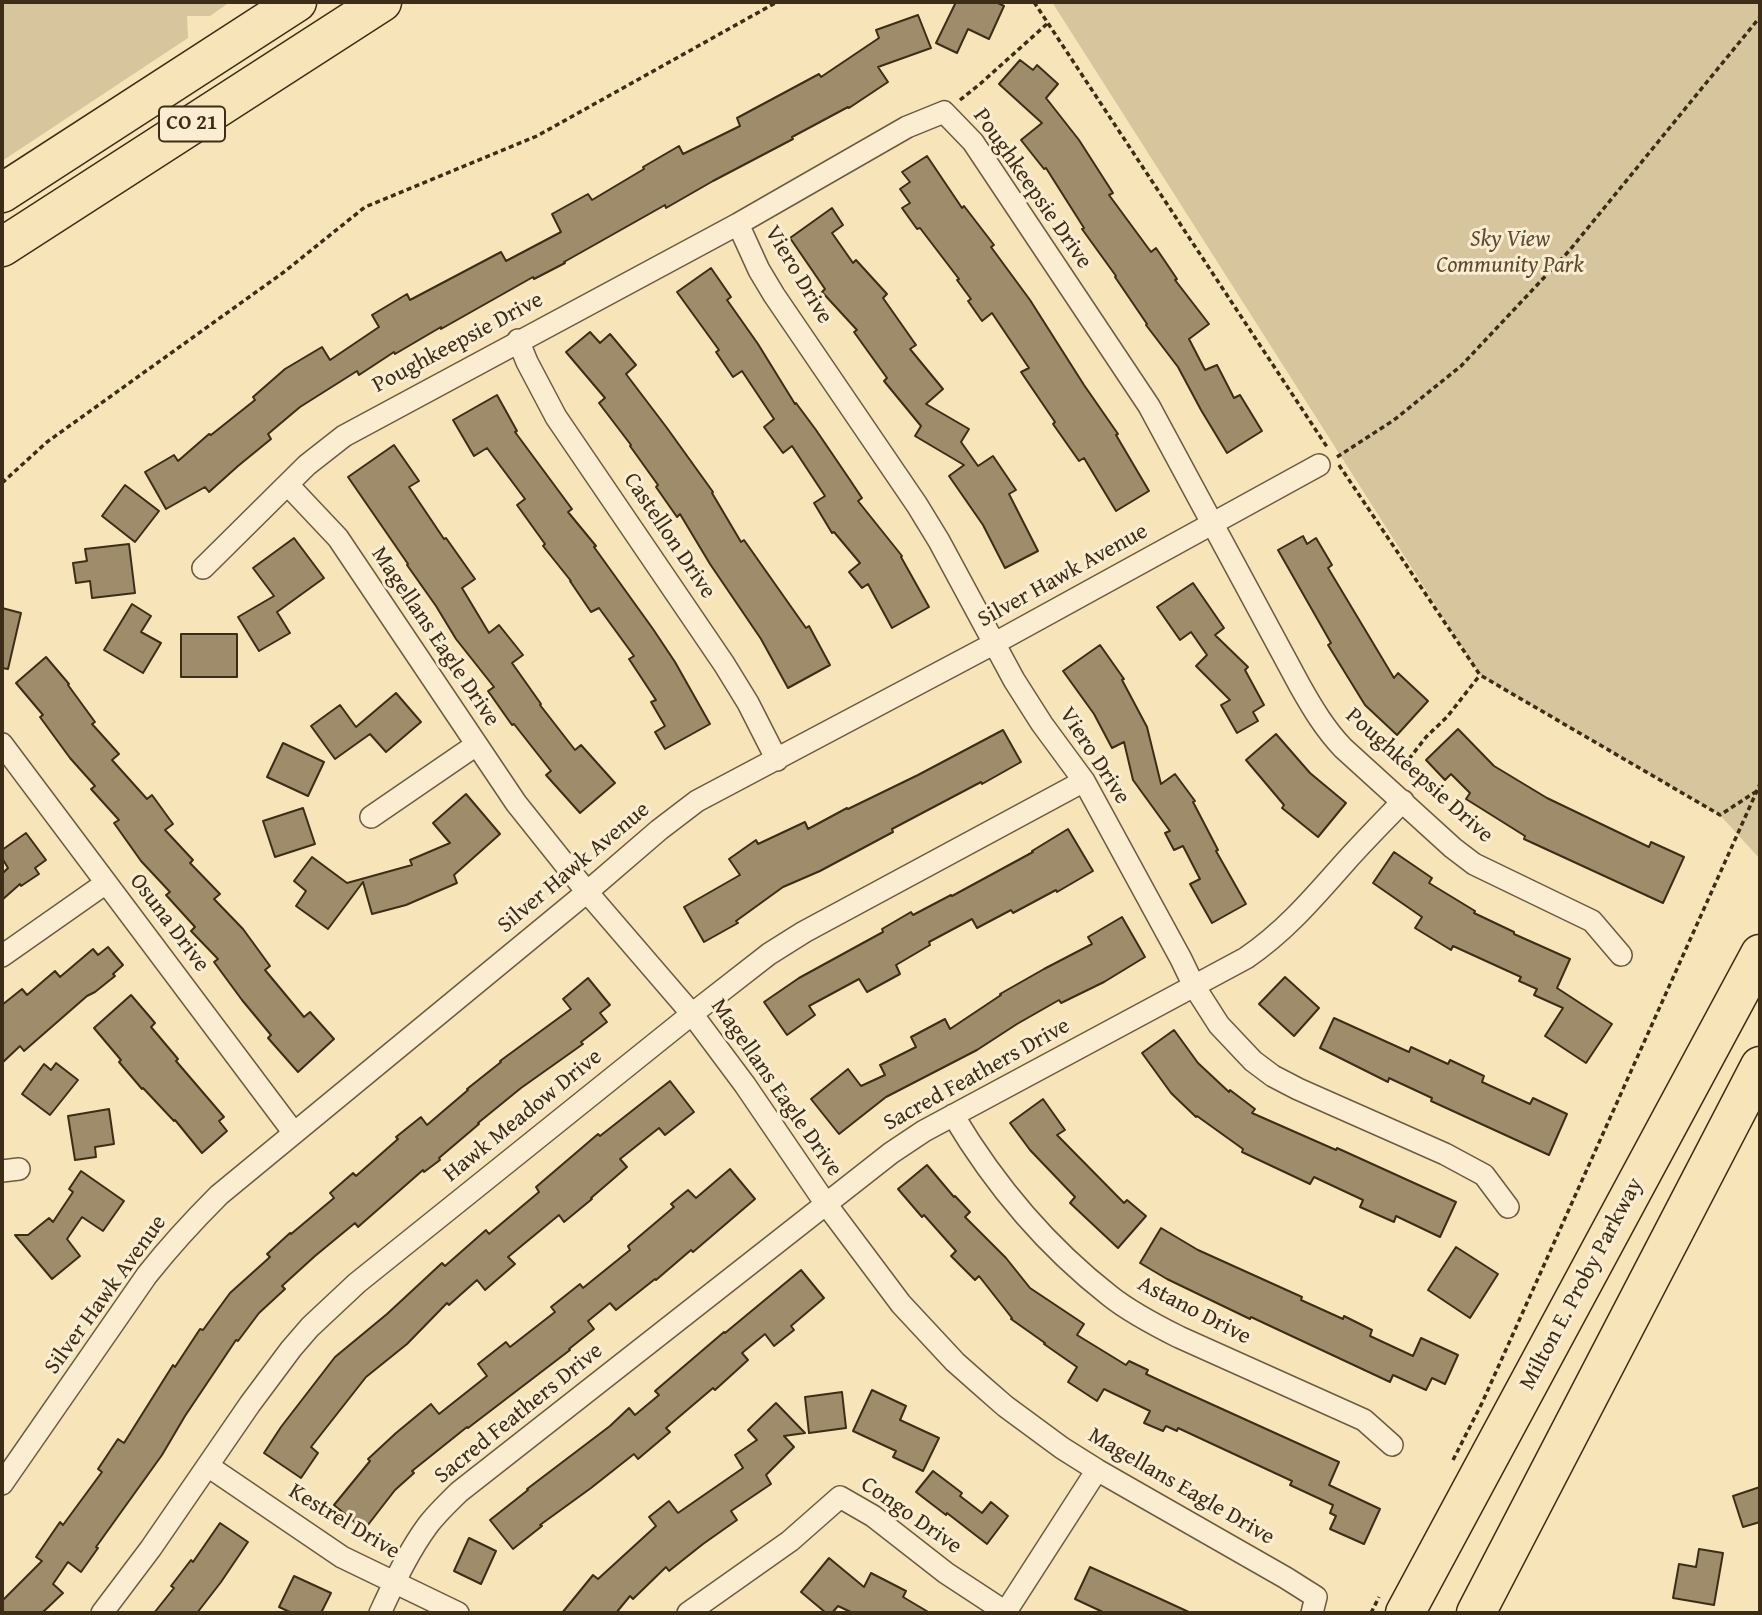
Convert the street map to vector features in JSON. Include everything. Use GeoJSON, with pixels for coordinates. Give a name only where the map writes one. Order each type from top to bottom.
{"type":"FeatureCollection","features":[{"type":"Feature","properties":{"kind":"highway","name":"CO 21"},"geometry":{"type":"LineString","coordinates":[[2,193],[297,2]]}},
{"type":"Feature","properties":{"kind":"highway","name":"CO 21"},"geometry":{"type":"LineString","coordinates":[[2,247],[382,2]]}},
{"type":"Feature","properties":{"kind":"highway","name":"Milton E. Proby Parkway"},"geometry":{"type":"LineString","coordinates":[[1394,1602],[1760,954]]}},
{"type":"Feature","properties":{"kind":"highway"},"geometry":{"type":"LineString","coordinates":[[1487,1603],[1760,1066]]}},
{"type":"Feature","properties":{"kind":"street","name":"Poughkeepsie Drive"},"geometry":{"type":"LineString","coordinates":[[203,568],[307,465],[344,436],[738,224],[907,127],[944,112],[973,142],[1141,394],[1316,716],[1328,731],[1343,748],[1453,848],[1474,864],[1592,921],[1621,955]]}},
{"type":"Feature","properties":{"kind":"street","name":"Viero Drive"},"geometry":{"type":"LineString","coordinates":[[738,224],[774,295],[922,514],[1028,703],[1084,781],[1194,986],[1219,1025],[1253,1061],[1273,1076],[1445,1154],[1483,1175],[1508,1207]]}},
{"type":"Feature","properties":{"kind":"street","name":"Castellon Drive"},"geometry":{"type":"LineString","coordinates":[[518,341],[556,417],[724,664],[748,703],[777,760]]}},
{"type":"Feature","properties":{"kind":"street","name":"Silver Hawk Avenue"},"geometry":{"type":"LineString","coordinates":[[2,1484],[148,1275],[172,1244],[219,1195],[659,830],[697,801],[1327,462]]}},
{"type":"Feature","properties":{"kind":"street","name":"Magellans Eagle Drive"},"geometry":{"type":"LineString","coordinates":[[288,485],[338,538],[516,803],[692,1014],[731,1065],[826,1204],[901,1304],[955,1362],[1005,1406],[1097,1470],[1315,1597],[1312,1613]]}},
{"type":"Feature","properties":{"kind":"street","name":"Osuna Drive"},"geometry":{"type":"LineString","coordinates":[[2,744],[294,1133]]}},
{"type":"Feature","properties":{"kind":"street"},"geometry":{"type":"LineString","coordinates":[[371,817],[476,745]]}},
{"type":"Feature","properties":{"kind":"street","name":"Hawk Meadow Drive"},"geometry":{"type":"LineString","coordinates":[[102,1613],[291,1349],[310,1327],[357,1283],[769,954],[804,932],[1084,781]]}},
{"type":"Feature","properties":{"kind":"street","name":"Sacred Feathers Drive"},"geometry":{"type":"LineString","coordinates":[[380,1613],[418,1539],[430,1522],[459,1492],[891,1153],[924,1130],[1246,958],[1280,933],[1403,801]]}},
{"type":"Feature","properties":{"kind":"street"},"geometry":{"type":"LineString","coordinates":[[2,957],[106,883]]}},
{"type":"Feature","properties":{"kind":"street","name":"Astano Drive"},"geometry":{"type":"LineString","coordinates":[[953,1115],[986,1167],[1015,1204],[1062,1253],[1111,1297],[1156,1325],[1364,1420],[1392,1445]]}},
{"type":"Feature","properties":{"kind":"street","name":"Kestrel Drive"},"geometry":{"type":"LineString","coordinates":[[208,1466],[342,1557],[458,1613]]}},
{"type":"Feature","properties":{"kind":"street"},"geometry":{"type":"LineString","coordinates":[[1006,1613],[1097,1470]]}},
{"type":"Feature","properties":{"kind":"street","name":"Congo Drive"},"geometry":{"type":"LineString","coordinates":[[688,1613],[790,1541],[840,1497],[873,1516],[946,1573],[1006,1613]]}},
{"type":"Feature","properties":{"kind":"path"},"geometry":{"type":"LineString","coordinates":[[2,483],[47,442],[284,272],[365,207],[537,136],[777,2]]}},
{"type":"Feature","properties":{"kind":"path"},"geometry":{"type":"LineString","coordinates":[[1034,2],[1327,462],[1480,676],[1720,815],[1757,791]]}},
{"type":"Feature","properties":{"kind":"path"},"geometry":{"type":"LineString","coordinates":[[1327,462],[1394,420],[1461,366],[1569,251],[1760,17]]}},
{"type":"Feature","properties":{"kind":"path"},"geometry":{"type":"LineString","coordinates":[[944,112],[980,84],[1048,23]]}},
{"type":"Feature","properties":{"kind":"path"},"geometry":{"type":"LineString","coordinates":[[1419,783],[1402,768],[1480,676]]}},
{"type":"Feature","properties":{"kind":"path"},"geometry":{"type":"LineString","coordinates":[[1452,1461],[1482,1403],[1760,784]]}},
{"type":"Feature","properties":{"kind":"path"},"geometry":{"type":"LineString","coordinates":[[1371,1613],[1394,1602]]}},
{"type":"Feature","properties":{"kind":"green space"},"geometry":{"type":"Polygon","coordinates":[[[2,2],[230,2],[210,16],[187,16],[188,38],[2,161],[2,2]]]}},
{"type":"Feature","properties":{"kind":"green space","name":"Sky View Community Park"},"geometry":{"type":"Polygon","coordinates":[[[1052,2],[1760,2],[1760,859],[1720,815],[1480,675],[1052,2]]]}},
{"type":"Feature","properties":{"kind":"building"},"geometry":{"type":"Polygon","coordinates":[[[956,2],[996,2],[1004,6],[989,39],[968,29],[957,53],[936,43],[956,2]]]}},
{"type":"Feature","properties":{"kind":"building"},"geometry":{"type":"Polygon","coordinates":[[[918,15],[931,48],[878,67],[888,82],[849,108],[666,208],[665,205],[565,263],[534,279],[533,277],[395,354],[394,352],[359,375],[357,371],[300,407],[268,434],[271,439],[209,492],[205,487],[166,509],[145,472],[174,455],[178,461],[255,400],[253,397],[285,369],[322,347],[330,360],[379,327],[372,315],[407,294],[410,300],[501,252],[506,261],[561,232],[552,214],[588,194],[592,200],[679,146],[683,154],[740,126],[737,118],[819,74],[821,77],[879,38],[876,30],[918,15]]]}},
{"type":"Feature","properties":{"kind":"building"},"geometry":{"type":"Polygon","coordinates":[[[1020,60],[1033,70],[1037,65],[1058,84],[1046,98],[1079,140],[1113,193],[1109,195],[1151,252],[1156,248],[1177,279],[1175,280],[1209,324],[1189,339],[1205,370],[1217,365],[1234,398],[1240,395],[1262,431],[1227,453],[1178,367],[1146,325],[1116,276],[1082,229],[1084,228],[1046,168],[1044,169],[1021,140],[1042,123],[999,84],[1020,60]]]}},
{"type":"Feature","properties":{"kind":"building"},"geometry":{"type":"Polygon","coordinates":[[[927,156],[962,208],[964,206],[994,245],[991,247],[1030,300],[1118,434],[1116,435],[1149,491],[1116,511],[1084,458],[1079,461],[1053,424],[1055,422],[1021,372],[1029,368],[992,313],[982,321],[968,301],[971,299],[957,280],[959,279],[902,208],[910,203],[900,189],[910,182],[902,172],[927,156]]]}},
{"type":"Feature","properties":{"kind":"building"},"geometry":{"type":"Polygon","coordinates":[[[832,208],[843,225],[832,233],[853,263],[856,260],[887,294],[883,298],[916,345],[910,349],[943,389],[926,404],[969,429],[961,442],[978,466],[993,456],[1016,490],[1009,494],[1038,551],[1005,568],[983,525],[949,476],[964,465],[915,436],[921,426],[884,381],[887,378],[854,332],[857,330],[822,292],[825,289],[790,238],[832,208]]]}},
{"type":"Feature","properties":{"kind":"building"},"geometry":{"type":"Polygon","coordinates":[[[711,268],[731,297],[727,300],[795,404],[862,498],[858,501],[902,556],[929,607],[892,628],[868,584],[862,588],[849,572],[860,563],[834,532],[832,533],[814,503],[825,496],[792,446],[783,453],[764,427],[774,419],[742,371],[733,377],[716,352],[719,350],[677,292],[711,268]]]}},
{"type":"Feature","properties":{"kind":"building"},"geometry":{"type":"Polygon","coordinates":[[[590,332],[600,343],[610,334],[636,365],[626,374],[713,492],[741,542],[744,540],[806,628],[809,626],[830,665],[788,688],[761,639],[680,514],[677,517],[631,445],[599,403],[605,398],[566,352],[590,332]]]}},
{"type":"Feature","properties":{"kind":"building"},"geometry":{"type":"Polygon","coordinates":[[[497,395],[517,431],[515,432],[572,509],[568,512],[596,546],[594,547],[653,629],[710,724],[665,749],[655,732],[665,726],[651,702],[656,700],[629,659],[634,656],[599,608],[591,612],[543,546],[545,544],[517,505],[525,499],[487,448],[474,456],[453,420],[497,395]]]}},
{"type":"Feature","properties":{"kind":"building"},"geometry":{"type":"Polygon","coordinates":[[[394,445],[419,481],[409,487],[475,579],[462,588],[489,633],[499,625],[523,655],[512,663],[540,705],[575,750],[581,745],[615,783],[580,813],[546,775],[551,771],[514,724],[512,725],[488,691],[494,687],[456,639],[348,477],[394,445]]]}},
{"type":"Feature","properties":{"kind":"building"},"geometry":{"type":"Polygon","coordinates":[[[125,485],[159,511],[135,542],[102,516],[125,485]]]}},
{"type":"Feature","properties":{"kind":"building"},"geometry":{"type":"Polygon","coordinates":[[[1303,536],[1307,544],[1316,538],[1332,565],[1328,568],[1394,678],[1398,673],[1428,701],[1397,735],[1365,705],[1328,645],[1331,643],[1278,550],[1303,536]]]}},
{"type":"Feature","properties":{"kind":"building"},"geometry":{"type":"Polygon","coordinates":[[[294,538],[324,578],[277,612],[290,633],[259,651],[238,617],[274,596],[253,568],[294,538]]]}},
{"type":"Feature","properties":{"kind":"building"},"geometry":{"type":"Polygon","coordinates":[[[129,544],[135,593],[92,598],[90,581],[76,583],[73,563],[87,561],[85,549],[129,544]]]}},
{"type":"Feature","properties":{"kind":"building"},"geometry":{"type":"Polygon","coordinates":[[[1193,583],[1224,628],[1215,635],[1248,667],[1245,670],[1264,705],[1253,712],[1258,721],[1237,733],[1221,705],[1230,700],[1196,666],[1207,655],[1191,632],[1180,640],[1157,607],[1193,583]]]}},
{"type":"Feature","properties":{"kind":"building"},"geometry":{"type":"Polygon","coordinates":[[[132,604],[151,616],[141,632],[161,643],[143,673],[104,650],[132,604]]]}},
{"type":"Feature","properties":{"kind":"building"},"geometry":{"type":"Polygon","coordinates":[[[2,608],[21,613],[8,669],[2,668],[2,608]]]}},
{"type":"Feature","properties":{"kind":"building"},"geometry":{"type":"Polygon","coordinates":[[[181,634],[237,634],[237,677],[181,677],[181,634]]]}},
{"type":"Feature","properties":{"kind":"building"},"geometry":{"type":"Polygon","coordinates":[[[1100,645],[1124,679],[1122,680],[1147,727],[1161,784],[1175,774],[1195,801],[1193,802],[1218,850],[1216,851],[1246,904],[1212,923],[1190,884],[1200,879],[1183,846],[1174,850],[1165,833],[1170,831],[1133,780],[1124,742],[1112,748],[1094,714],[1063,671],[1100,645]]]}},
{"type":"Feature","properties":{"kind":"building"},"geometry":{"type":"Polygon","coordinates":[[[46,657],[69,684],[95,722],[92,724],[119,754],[112,760],[147,799],[152,795],[173,824],[165,830],[193,860],[190,863],[220,894],[214,899],[243,929],[270,966],[265,970],[304,1017],[310,1012],[334,1039],[298,1072],[268,1038],[271,1035],[214,962],[218,959],[191,931],[195,927],[166,895],[170,892],[141,861],[114,823],[119,820],[91,789],[95,786],[70,758],[40,717],[43,715],[16,683],[46,657]]]}},
{"type":"Feature","properties":{"kind":"building"},"geometry":{"type":"Polygon","coordinates":[[[396,693],[421,722],[386,752],[370,734],[335,759],[311,726],[340,705],[356,727],[396,693]]]}},
{"type":"Feature","properties":{"kind":"building"},"geometry":{"type":"Polygon","coordinates":[[[1458,729],[1494,766],[1547,798],[1649,847],[1651,842],[1684,857],[1663,903],[1524,839],[1525,836],[1466,799],[1470,793],[1451,774],[1445,780],[1426,760],[1458,729]]]}},
{"type":"Feature","properties":{"kind":"building"},"geometry":{"type":"Polygon","coordinates":[[[1003,730],[1021,762],[892,829],[893,832],[820,871],[783,887],[736,921],[738,923],[704,942],[684,907],[740,875],[729,859],[756,840],[758,844],[805,822],[808,829],[1003,730]]]}},
{"type":"Feature","properties":{"kind":"building"},"geometry":{"type":"Polygon","coordinates":[[[1276,734],[1310,773],[1346,803],[1318,837],[1282,808],[1284,805],[1246,760],[1276,734]]]}},
{"type":"Feature","properties":{"kind":"building"},"geometry":{"type":"Polygon","coordinates":[[[283,743],[324,762],[308,796],[267,777],[283,743]]]}},
{"type":"Feature","properties":{"kind":"building"},"geometry":{"type":"Polygon","coordinates":[[[466,794],[500,834],[454,875],[457,883],[406,905],[372,914],[363,882],[328,929],[296,906],[306,891],[294,881],[312,857],[347,883],[412,865],[410,860],[450,843],[433,823],[466,794]]]}},
{"type":"Feature","properties":{"kind":"building"},"geometry":{"type":"Polygon","coordinates":[[[303,808],[315,844],[275,857],[263,821],[303,808]]]}},
{"type":"Feature","properties":{"kind":"building"},"geometry":{"type":"Polygon","coordinates":[[[1068,829],[1093,871],[1057,892],[1056,890],[1013,913],[1011,910],[977,928],[972,919],[929,942],[930,945],[896,965],[900,974],[867,992],[859,979],[809,1006],[815,1015],[787,1035],[764,1002],[799,978],[883,932],[882,929],[911,912],[913,915],[952,896],[1033,852],[1068,829]]]}},
{"type":"Feature","properties":{"kind":"building"},"geometry":{"type":"Polygon","coordinates":[[[26,833],[46,860],[35,868],[39,874],[21,886],[20,884],[2,900],[2,874],[8,868],[2,858],[2,850],[26,833]]]}},
{"type":"Feature","properties":{"kind":"building"},"geometry":{"type":"Polygon","coordinates":[[[1394,852],[1432,878],[1429,883],[1475,911],[1474,913],[1570,959],[1557,988],[1612,1024],[1586,1063],[1545,1036],[1563,1008],[1534,995],[1537,989],[1519,981],[1521,977],[1453,946],[1451,950],[1415,928],[1422,917],[1373,883],[1394,852]]]}},
{"type":"Feature","properties":{"kind":"building"},"geometry":{"type":"Polygon","coordinates":[[[1122,917],[1145,957],[1104,982],[1061,1003],[1059,1000],[977,1050],[886,1097],[839,1134],[811,1099],[848,1069],[861,1086],[885,1075],[880,1065],[916,1047],[911,1037],[945,1019],[950,1029],[1000,994],[1092,944],[1088,937],[1122,917]]]}},
{"type":"Feature","properties":{"kind":"building"},"geometry":{"type":"Polygon","coordinates":[[[108,947],[123,965],[113,974],[115,976],[87,996],[24,1051],[20,1046],[2,1063],[2,1005],[22,989],[27,995],[55,971],[60,977],[93,949],[98,955],[108,947]]]}},
{"type":"Feature","properties":{"kind":"building"},"geometry":{"type":"Polygon","coordinates":[[[1285,977],[1319,1008],[1294,1036],[1259,1004],[1285,977]]]}},
{"type":"Feature","properties":{"kind":"building"},"geometry":{"type":"Polygon","coordinates":[[[588,978],[610,1005],[600,1013],[607,1022],[581,1042],[583,1044],[521,1088],[478,1123],[439,1158],[440,1160],[424,1172],[423,1170],[358,1227],[355,1223],[282,1286],[285,1289],[259,1313],[238,1341],[236,1340],[162,1455],[81,1572],[68,1562],[53,1584],[63,1593],[42,1613],[2,1613],[2,1601],[42,1561],[36,1557],[60,1522],[63,1525],[102,1472],[98,1469],[118,1439],[124,1443],[173,1365],[175,1367],[200,1329],[203,1330],[230,1293],[270,1257],[267,1254],[334,1198],[330,1193],[353,1173],[356,1176],[398,1139],[396,1137],[421,1117],[427,1125],[500,1061],[571,1009],[563,999],[588,978]]]}},
{"type":"Feature","properties":{"kind":"building"},"geometry":{"type":"Polygon","coordinates":[[[131,995],[155,1023],[151,1027],[178,1059],[176,1061],[224,1117],[219,1121],[227,1131],[202,1153],[175,1120],[142,1089],[94,1028],[131,995]]]}},
{"type":"Feature","properties":{"kind":"building"},"geometry":{"type":"Polygon","coordinates":[[[1334,1018],[1409,1052],[1411,1047],[1448,1064],[1450,1060],[1484,1076],[1482,1082],[1530,1104],[1533,1098],[1567,1114],[1549,1155],[1431,1101],[1432,1098],[1389,1078],[1388,1082],[1320,1048],[1334,1018]]]}},
{"type":"Feature","properties":{"kind":"building"},"geometry":{"type":"Polygon","coordinates":[[[1174,1030],[1198,1063],[1229,1092],[1230,1090],[1255,1109],[1252,1113],[1456,1202],[1440,1237],[1396,1216],[1394,1222],[1360,1207],[1363,1200],[1314,1177],[1310,1184],[1242,1152],[1243,1149],[1196,1117],[1171,1093],[1142,1053],[1174,1030]]]}},
{"type":"Feature","properties":{"kind":"building"},"geometry":{"type":"Polygon","coordinates":[[[56,1063],[78,1080],[50,1115],[22,1094],[44,1064],[51,1070],[56,1063]]]}},
{"type":"Feature","properties":{"kind":"building"},"geometry":{"type":"Polygon","coordinates":[[[670,1081],[694,1112],[665,1135],[659,1128],[620,1159],[627,1167],[592,1199],[564,1222],[559,1215],[508,1257],[515,1264],[485,1290],[477,1280],[449,1305],[447,1303],[407,1344],[366,1377],[311,1447],[318,1453],[301,1478],[264,1453],[335,1357],[442,1263],[445,1266],[486,1230],[489,1234],[539,1192],[536,1187],[598,1134],[600,1136],[670,1081]]]}},
{"type":"Feature","properties":{"kind":"building"},"geometry":{"type":"Polygon","coordinates":[[[1043,1099],[1065,1130],[1057,1135],[1124,1203],[1127,1200],[1146,1216],[1118,1248],[1070,1203],[1075,1197],[1030,1150],[1010,1123],[1043,1099]]]}},
{"type":"Feature","properties":{"kind":"building"},"geometry":{"type":"Polygon","coordinates":[[[109,1109],[114,1144],[95,1147],[96,1157],[75,1160],[68,1116],[109,1109]]]}},
{"type":"Feature","properties":{"kind":"building"},"geometry":{"type":"Polygon","coordinates":[[[927,1165],[970,1212],[965,1217],[1006,1258],[1030,1288],[1084,1324],[1077,1335],[1126,1365],[1129,1361],[1148,1370],[1146,1374],[1339,1462],[1329,1485],[1380,1509],[1364,1544],[1330,1529],[1336,1516],[1330,1513],[1333,1505],[1290,1485],[1292,1481],[1178,1428],[1177,1431],[1166,1426],[1163,1431],[1144,1423],[1150,1411],[1104,1389],[1097,1401],[1068,1382],[1077,1367],[1011,1319],[979,1276],[975,1280],[951,1256],[956,1251],[898,1189],[927,1165]]]}},
{"type":"Feature","properties":{"kind":"building"},"geometry":{"type":"Polygon","coordinates":[[[730,1169],[755,1199],[693,1252],[691,1250],[616,1310],[610,1303],[588,1321],[594,1329],[570,1350],[412,1471],[414,1473],[395,1490],[364,1530],[334,1505],[370,1461],[368,1459],[396,1433],[431,1404],[439,1414],[487,1376],[478,1364],[506,1342],[510,1347],[555,1312],[551,1307],[580,1284],[583,1288],[630,1250],[628,1246],[674,1207],[671,1204],[688,1190],[696,1198],[730,1169]]]}},
{"type":"Feature","properties":{"kind":"building"},"geometry":{"type":"Polygon","coordinates":[[[81,1171],[124,1201],[103,1231],[82,1217],[67,1239],[80,1256],[52,1279],[15,1235],[28,1235],[49,1218],[53,1222],[73,1192],[69,1189],[81,1171]]]}},
{"type":"Feature","properties":{"kind":"building"},"geometry":{"type":"Polygon","coordinates":[[[1161,1228],[1198,1250],[1302,1297],[1301,1300],[1372,1330],[1370,1336],[1413,1356],[1421,1338],[1458,1355],[1445,1384],[1432,1378],[1426,1390],[1393,1375],[1390,1382],[1167,1279],[1140,1263],[1161,1228]]]}},
{"type":"Feature","properties":{"kind":"building"},"geometry":{"type":"Polygon","coordinates":[[[1456,1247],[1498,1274],[1470,1318],[1428,1290],[1456,1247]]]}},
{"type":"Feature","properties":{"kind":"building"},"geometry":{"type":"Polygon","coordinates":[[[801,1270],[824,1298],[791,1326],[794,1330],[774,1346],[765,1334],[742,1353],[748,1360],[666,1428],[670,1432],[638,1459],[634,1454],[540,1525],[542,1526],[513,1549],[490,1520],[629,1408],[635,1415],[659,1395],[655,1391],[801,1270]]]}},
{"type":"Feature","properties":{"kind":"building"},"geometry":{"type":"Polygon","coordinates":[[[872,1390],[906,1406],[900,1420],[939,1438],[923,1471],[893,1457],[896,1451],[853,1431],[872,1390]]]}},
{"type":"Feature","properties":{"kind":"building"},"geometry":{"type":"Polygon","coordinates":[[[842,1392],[846,1428],[809,1433],[805,1397],[842,1392]]]}},
{"type":"Feature","properties":{"kind":"building"},"geometry":{"type":"Polygon","coordinates":[[[776,1403],[805,1433],[784,1436],[794,1447],[766,1475],[771,1484],[731,1511],[737,1520],[669,1571],[666,1567],[633,1599],[630,1596],[616,1613],[562,1613],[593,1575],[598,1579],[656,1526],[649,1517],[669,1501],[678,1513],[743,1468],[735,1455],[757,1440],[748,1430],[776,1403]]]}},
{"type":"Feature","properties":{"kind":"building"},"geometry":{"type":"Polygon","coordinates":[[[933,1471],[962,1493],[960,1496],[982,1513],[991,1502],[1008,1516],[987,1544],[916,1492],[933,1471]]]}},
{"type":"Feature","properties":{"kind":"building"},"geometry":{"type":"Polygon","coordinates":[[[1760,1487],[1760,1522],[1743,1527],[1733,1496],[1760,1487]]]}},
{"type":"Feature","properties":{"kind":"building"},"geometry":{"type":"Polygon","coordinates":[[[220,1523],[248,1542],[221,1582],[197,1613],[154,1613],[174,1588],[171,1586],[191,1560],[193,1562],[220,1523]]]}},
{"type":"Feature","properties":{"kind":"building"},"geometry":{"type":"Polygon","coordinates":[[[469,1538],[496,1551],[481,1584],[454,1571],[469,1538]]]}},
{"type":"Feature","properties":{"kind":"building"},"geometry":{"type":"Polygon","coordinates":[[[1699,1549],[1723,1553],[1714,1605],[1673,1598],[1679,1564],[1696,1567],[1699,1549]]]}},
{"type":"Feature","properties":{"kind":"building"},"geometry":{"type":"Polygon","coordinates":[[[829,1558],[864,1587],[871,1573],[906,1591],[903,1597],[930,1613],[853,1613],[838,1606],[832,1613],[826,1613],[801,1592],[829,1558]]]}},
{"type":"Feature","properties":{"kind":"building"},"geometry":{"type":"Polygon","coordinates":[[[1090,1567],[1191,1613],[1105,1613],[1075,1599],[1090,1567]]]}},
{"type":"Feature","properties":{"kind":"building"},"geometry":{"type":"Polygon","coordinates":[[[294,1576],[331,1593],[321,1613],[292,1613],[279,1607],[294,1576]]]}}]}
